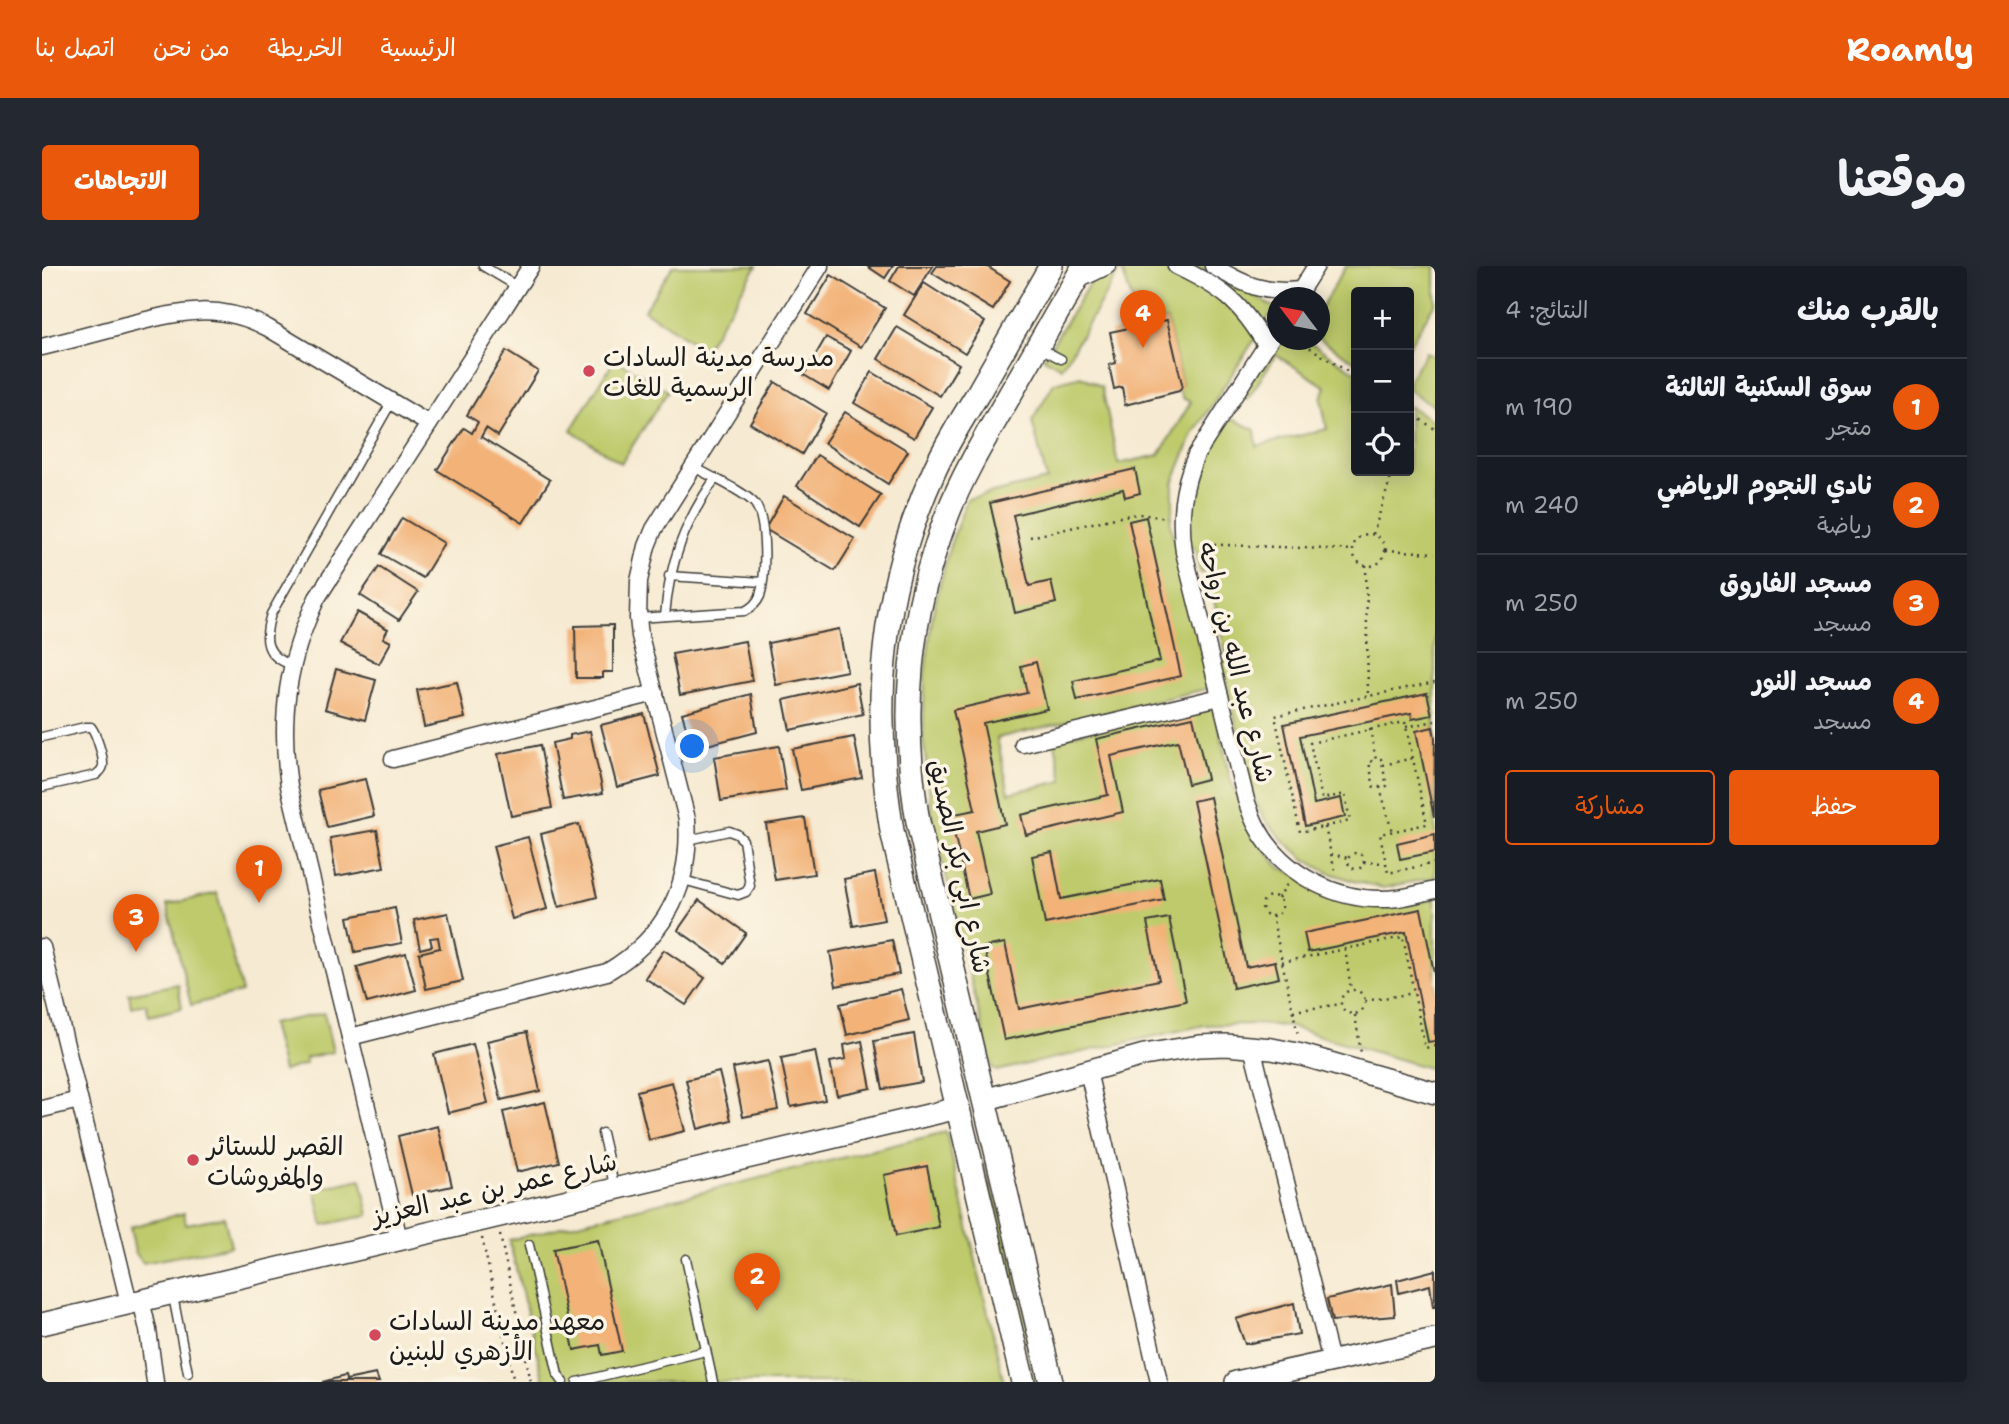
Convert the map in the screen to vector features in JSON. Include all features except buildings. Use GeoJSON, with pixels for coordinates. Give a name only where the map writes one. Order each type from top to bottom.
{"type":"FeatureCollection","features":[{"type":"Feature","properties":{"kind":"main road"},"geometry":{"type":"LineString","coordinates":[[1023,1382],[892,831],[886,790],[881,708],[890,612],[906,545],[920,506],[955,431],[1051,266]]}},
{"type":"Feature","properties":{"kind":"main road","name":"شارع ابى بكر الصديق"},"geometry":{"type":"LineString","coordinates":[[1051,1382],[918,822],[909,755],[908,713],[915,630],[941,531],[962,480],[1080,273]]}},
{"type":"Feature","properties":{"kind":"main road"},"geometry":{"type":"LineString","coordinates":[[955,431],[981,445]]}},
{"type":"Feature","properties":{"kind":"main road"},"geometry":{"type":"LineString","coordinates":[[886,790],[913,789]]}},
{"type":"Feature","properties":{"kind":"main road"},"geometry":{"type":"LineString","coordinates":[[985,1221],[1011,1214]]}},
{"type":"Feature","properties":{"kind":"street"},"geometry":{"type":"LineString","coordinates":[[399,1239],[289,786],[284,737],[287,688],[306,620],[317,598],[531,266]]}},
{"type":"Feature","properties":{"kind":"street"},"geometry":{"type":"LineString","coordinates":[[350,1037],[607,972],[624,961],[654,934],[676,899],[687,860],[687,819],[638,618],[639,582],[654,529],[820,266]]}},
{"type":"Feature","properties":{"kind":"street"},"geometry":{"type":"LineString","coordinates":[[1080,273],[1107,266]]}},
{"type":"Feature","properties":{"kind":"street"},"geometry":{"type":"LineString","coordinates":[[1176,266],[1225,293],[1254,325],[1266,345]]}},
{"type":"Feature","properties":{"kind":"street"},"geometry":{"type":"LineString","coordinates":[[1213,266],[1239,282],[1267,290]]}},
{"type":"Feature","properties":{"kind":"street"},"geometry":{"type":"LineString","coordinates":[[1303,287],[1316,266]]}},
{"type":"Feature","properties":{"kind":"street"},"geometry":{"type":"LineString","coordinates":[[42,347],[179,312],[225,312],[255,320],[429,424]]}},
{"type":"Feature","properties":{"kind":"street","name":"شارع عبد الله بن رواحه"},"geometry":{"type":"LineString","coordinates":[[1266,345],[1196,455],[1184,488],[1181,521],[1182,543],[1246,800],[1257,827],[1274,851],[1295,871],[1316,884],[1358,898],[1398,898],[1435,890]]}},
{"type":"Feature","properties":{"kind":"street"},"geometry":{"type":"LineString","coordinates":[[393,759],[655,693]]}},
{"type":"Feature","properties":{"kind":"street"},"geometry":{"type":"LineString","coordinates":[[1023,744],[1220,697]]}},
{"type":"Feature","properties":{"kind":"street"},"geometry":{"type":"LineString","coordinates":[[42,947],[79,1100],[135,1302],[148,1331],[155,1382]]}},
{"type":"Feature","properties":{"kind":"street"},"geometry":{"type":"LineString","coordinates":[[984,1101],[1088,1071],[1171,1050],[1199,1046],[1252,1046],[1302,1055],[1435,1093]]}},
{"type":"Feature","properties":{"kind":"street"},"geometry":{"type":"LineString","coordinates":[[1252,1046],[1331,1362]]}},
{"type":"Feature","properties":{"kind":"street"},"geometry":{"type":"LineString","coordinates":[[1088,1071],[1159,1382]]}},
{"type":"Feature","properties":{"kind":"street"},"geometry":{"type":"LineString","coordinates":[[42,1109],[79,1100]]}},
{"type":"Feature","properties":{"kind":"street","name":"شارع عمر بن عبد العزيز"},"geometry":{"type":"LineString","coordinates":[[42,1324],[958,1108]]}},
{"type":"Feature","properties":{"kind":"street"},"geometry":{"type":"LineString","coordinates":[[1236,1382],[1435,1339]]}},
{"type":"Feature","properties":{"kind":"lane"},"geometry":{"type":"LineString","coordinates":[[483,266],[518,287]]}},
{"type":"Feature","properties":{"kind":"lane"},"geometry":{"type":"LineString","coordinates":[[1038,346],[1061,359]]}},
{"type":"Feature","properties":{"kind":"lane"},"geometry":{"type":"LineString","coordinates":[[292,665],[278,660],[270,652],[267,635],[271,614],[392,401]]}},
{"type":"Feature","properties":{"kind":"lane"},"geometry":{"type":"LineString","coordinates":[[638,618],[745,611],[758,600],[761,593],[765,545],[760,512],[750,499],[694,467]]}},
{"type":"Feature","properties":{"kind":"lane"},"geometry":{"type":"LineString","coordinates":[[665,616],[669,576],[682,536],[702,497],[715,479]]}},
{"type":"Feature","properties":{"kind":"lane"},"geometry":{"type":"LineString","coordinates":[[669,576],[762,582]]}},
{"type":"Feature","properties":{"kind":"lane"},"geometry":{"type":"LineString","coordinates":[[42,737],[91,727],[96,734],[103,763],[101,771],[96,775],[42,787]]}},
{"type":"Feature","properties":{"kind":"lane"},"geometry":{"type":"LineString","coordinates":[[683,880],[738,895],[746,892],[750,886],[743,840],[737,834],[729,831],[688,840]]}},
{"type":"Feature","properties":{"kind":"lane"},"geometry":{"type":"LineString","coordinates":[[602,1133],[615,1188]]}},
{"type":"Feature","properties":{"kind":"lane"},"geometry":{"type":"LineString","coordinates":[[529,1245],[558,1375],[563,1382]]}},
{"type":"Feature","properties":{"kind":"lane"},"geometry":{"type":"LineString","coordinates":[[686,1259],[713,1382]]}},
{"type":"Feature","properties":{"kind":"lane"},"geometry":{"type":"LineString","coordinates":[[173,1293],[188,1373]]}},
{"type":"Feature","properties":{"kind":"lane"},"geometry":{"type":"LineString","coordinates":[[577,1382],[706,1351]]}},
{"type":"Feature","properties":{"kind":"path"},"geometry":{"type":"LineString","coordinates":[[1314,350],[1351,374]]}},
{"type":"Feature","properties":{"kind":"path"},"geometry":{"type":"LineString","coordinates":[[1414,416],[1435,429]]}},
{"type":"Feature","properties":{"kind":"path"},"geometry":{"type":"LineString","coordinates":[[1373,534],[1391,476]]}},
{"type":"Feature","properties":{"kind":"path"},"geometry":{"type":"LineString","coordinates":[[1030,537],[1139,514],[1181,521]]}},
{"type":"Feature","properties":{"kind":"path"},"geometry":{"type":"LineString","coordinates":[[1373,534],[1380,538],[1385,550],[1379,562],[1366,565],[1359,561],[1353,550],[1359,538],[1373,534]]}},
{"type":"Feature","properties":{"kind":"path"},"geometry":{"type":"LineString","coordinates":[[1182,543],[1353,550]]}},
{"type":"Feature","properties":{"kind":"path"},"geometry":{"type":"LineString","coordinates":[[1385,550],[1435,554]]}},
{"type":"Feature","properties":{"kind":"path"},"geometry":{"type":"LineString","coordinates":[[1366,565],[1368,696]]}},
{"type":"Feature","properties":{"kind":"path"},"geometry":{"type":"LineString","coordinates":[[1435,682],[1275,716],[1300,832],[1350,821],[1345,794],[1322,799],[1310,743],[1405,722],[1427,824],[1380,834],[1388,873],[1435,863]]}},
{"type":"Feature","properties":{"kind":"path"},"geometry":{"type":"LineString","coordinates":[[1406,727],[1435,721]]}},
{"type":"Feature","properties":{"kind":"path"},"geometry":{"type":"LineString","coordinates":[[1370,729],[1376,760]]}},
{"type":"Feature","properties":{"kind":"path"},"geometry":{"type":"LineString","coordinates":[[1382,765],[1413,758]]}},
{"type":"Feature","properties":{"kind":"path"},"geometry":{"type":"LineString","coordinates":[[1381,760],[1382,765],[1387,786],[1374,788],[1369,762],[1381,760]]}},
{"type":"Feature","properties":{"kind":"path"},"geometry":{"type":"LineString","coordinates":[[1380,787],[1392,832]]}},
{"type":"Feature","properties":{"kind":"path"},"geometry":{"type":"LineString","coordinates":[[1325,827],[1339,893]]}},
{"type":"Feature","properties":{"kind":"path"},"geometry":{"type":"LineString","coordinates":[[1359,853],[1364,862],[1360,869],[1354,869],[1349,866],[1348,858],[1359,853]]}},
{"type":"Feature","properties":{"kind":"path"},"geometry":{"type":"LineString","coordinates":[[1331,854],[1348,858]]}},
{"type":"Feature","properties":{"kind":"path"},"geometry":{"type":"LineString","coordinates":[[1364,862],[1386,863]]}},
{"type":"Feature","properties":{"kind":"path"},"geometry":{"type":"LineString","coordinates":[[1273,896],[1278,898],[1282,906],[1280,912],[1272,915],[1264,911],[1262,905],[1267,898],[1273,896]]}},
{"type":"Feature","properties":{"kind":"path"},"geometry":{"type":"LineString","coordinates":[[1272,915],[1302,1055]]}},
{"type":"Feature","properties":{"kind":"path"},"geometry":{"type":"LineString","coordinates":[[1282,962],[1403,937],[1425,1048],[1435,1046]]}},
{"type":"Feature","properties":{"kind":"path"},"geometry":{"type":"LineString","coordinates":[[1345,949],[1351,990]]}},
{"type":"Feature","properties":{"kind":"path"},"geometry":{"type":"LineString","coordinates":[[1351,990],[1359,991],[1365,1001],[1362,1011],[1355,1014],[1347,1013],[1341,1004],[1344,993],[1351,990]]}},
{"type":"Feature","properties":{"kind":"path"},"geometry":{"type":"LineString","coordinates":[[1365,1001],[1414,993]]}},
{"type":"Feature","properties":{"kind":"path"},"geometry":{"type":"LineString","coordinates":[[1293,1011],[1341,1004]]}},
{"type":"Feature","properties":{"kind":"path"},"geometry":{"type":"LineString","coordinates":[[1355,1014],[1364,1073]]}},
{"type":"Feature","properties":{"kind":"path"},"geometry":{"type":"LineString","coordinates":[[487,1219],[514,1382]]}},
{"type":"Feature","properties":{"kind":"path"},"geometry":{"type":"LineString","coordinates":[[487,1219],[531,1382]]}},
{"type":"Feature","properties":{"kind":"green space"},"geometry":{"type":"Polygon","coordinates":[[[673,266],[757,266],[704,350],[644,310],[673,266]]]}},
{"type":"Feature","properties":{"kind":"green space"},"geometry":{"type":"Polygon","coordinates":[[[1100,266],[1205,266],[1267,303],[1267,320],[1193,434],[1173,483],[1170,523],[1210,688],[997,738],[1009,793],[1063,781],[1054,739],[1214,700],[1229,775],[1251,834],[1280,868],[1362,902],[1404,906],[1435,899],[1435,1070],[1287,1026],[1251,1024],[1205,1025],[996,1071],[992,1068],[933,821],[923,738],[925,672],[933,612],[949,548],[967,499],[1047,480],[1032,421],[1054,383],[1081,376],[1102,387],[1118,464],[1159,455],[1191,402],[1182,398],[1179,391],[1182,384],[1167,320],[1141,325],[1121,268],[1062,368],[1044,358],[1100,266]]]}},
{"type":"Feature","properties":{"kind":"green space"},"geometry":{"type":"Polygon","coordinates":[[[1346,266],[1435,266],[1435,303],[1414,338],[1414,287],[1351,287],[1351,359],[1330,345],[1330,292],[1346,266]]]}},
{"type":"Feature","properties":{"kind":"green space"},"geometry":{"type":"Polygon","coordinates":[[[1272,350],[1322,350],[1351,369],[1351,476],[1414,476],[1414,409],[1435,422],[1435,877],[1384,888],[1327,872],[1306,860],[1284,841],[1266,821],[1254,799],[1221,661],[1227,659],[1208,572],[1200,573],[1195,549],[1183,543],[1196,472],[1222,420],[1235,420],[1255,430],[1257,446],[1327,429],[1321,398],[1326,387],[1276,355],[1247,400],[1241,397],[1272,350]]]}},
{"type":"Feature","properties":{"kind":"green space"},"geometry":{"type":"Polygon","coordinates":[[[1426,352],[1435,358],[1435,407],[1414,393],[1414,371],[1426,352]]]}},
{"type":"Feature","properties":{"kind":"green space"},"geometry":{"type":"Polygon","coordinates":[[[615,359],[668,391],[621,463],[571,430],[615,359]]]}},
{"type":"Feature","properties":{"kind":"green space"},"geometry":{"type":"Polygon","coordinates":[[[217,893],[242,992],[191,1005],[167,905],[217,893]]]}},
{"type":"Feature","properties":{"kind":"green space"},"geometry":{"type":"Polygon","coordinates":[[[178,984],[182,1008],[149,1016],[146,1004],[131,1007],[129,994],[178,984]]]}},
{"type":"Feature","properties":{"kind":"green space"},"geometry":{"type":"Polygon","coordinates":[[[324,1013],[333,1052],[305,1058],[306,1064],[283,1071],[271,1024],[324,1013]]]}},
{"type":"Feature","properties":{"kind":"green space"},"geometry":{"type":"Polygon","coordinates":[[[946,1132],[1004,1382],[544,1382],[509,1240],[946,1132]]]}},
{"type":"Feature","properties":{"kind":"green space"},"geometry":{"type":"Polygon","coordinates":[[[984,1163],[1002,1218],[1042,1382],[1034,1382],[984,1163]]]}},
{"type":"Feature","properties":{"kind":"green space"},"geometry":{"type":"Polygon","coordinates":[[[361,1179],[369,1215],[323,1225],[315,1189],[361,1179]]]}},
{"type":"Feature","properties":{"kind":"green space"},"geometry":{"type":"Polygon","coordinates":[[[184,1213],[186,1224],[224,1217],[231,1246],[143,1263],[135,1252],[130,1227],[184,1213]]]}},
{"type":"Feature","properties":{"kind":"place","name":"مسجد النور"},"geometry":{"type":"Point","coordinates":[1143,348]}},
{"type":"Feature","properties":{"kind":"place","name":"مدرسة مدينة السادات الرسمية للغات"},"geometry":{"type":"Point","coordinates":[589,371]}},
{"type":"Feature","properties":{"kind":"place","name":"سوق السكنية الثالثة"},"geometry":{"type":"Point","coordinates":[259,903]}},
{"type":"Feature","properties":{"kind":"place","name":"مسجد الفاروق"},"geometry":{"type":"Point","coordinates":[136,952]}},
{"type":"Feature","properties":{"kind":"place","name":"القصر للستائر والمفروشات"},"geometry":{"type":"Point","coordinates":[193,1160]}},
{"type":"Feature","properties":{"kind":"place","name":"نادي النجوم الرياضي"},"geometry":{"type":"Point","coordinates":[757,1311]}},
{"type":"Feature","properties":{"kind":"place","name":"معهد مدينة السادات الأزهري للبنين"},"geometry":{"type":"Point","coordinates":[375,1335]}}]}
